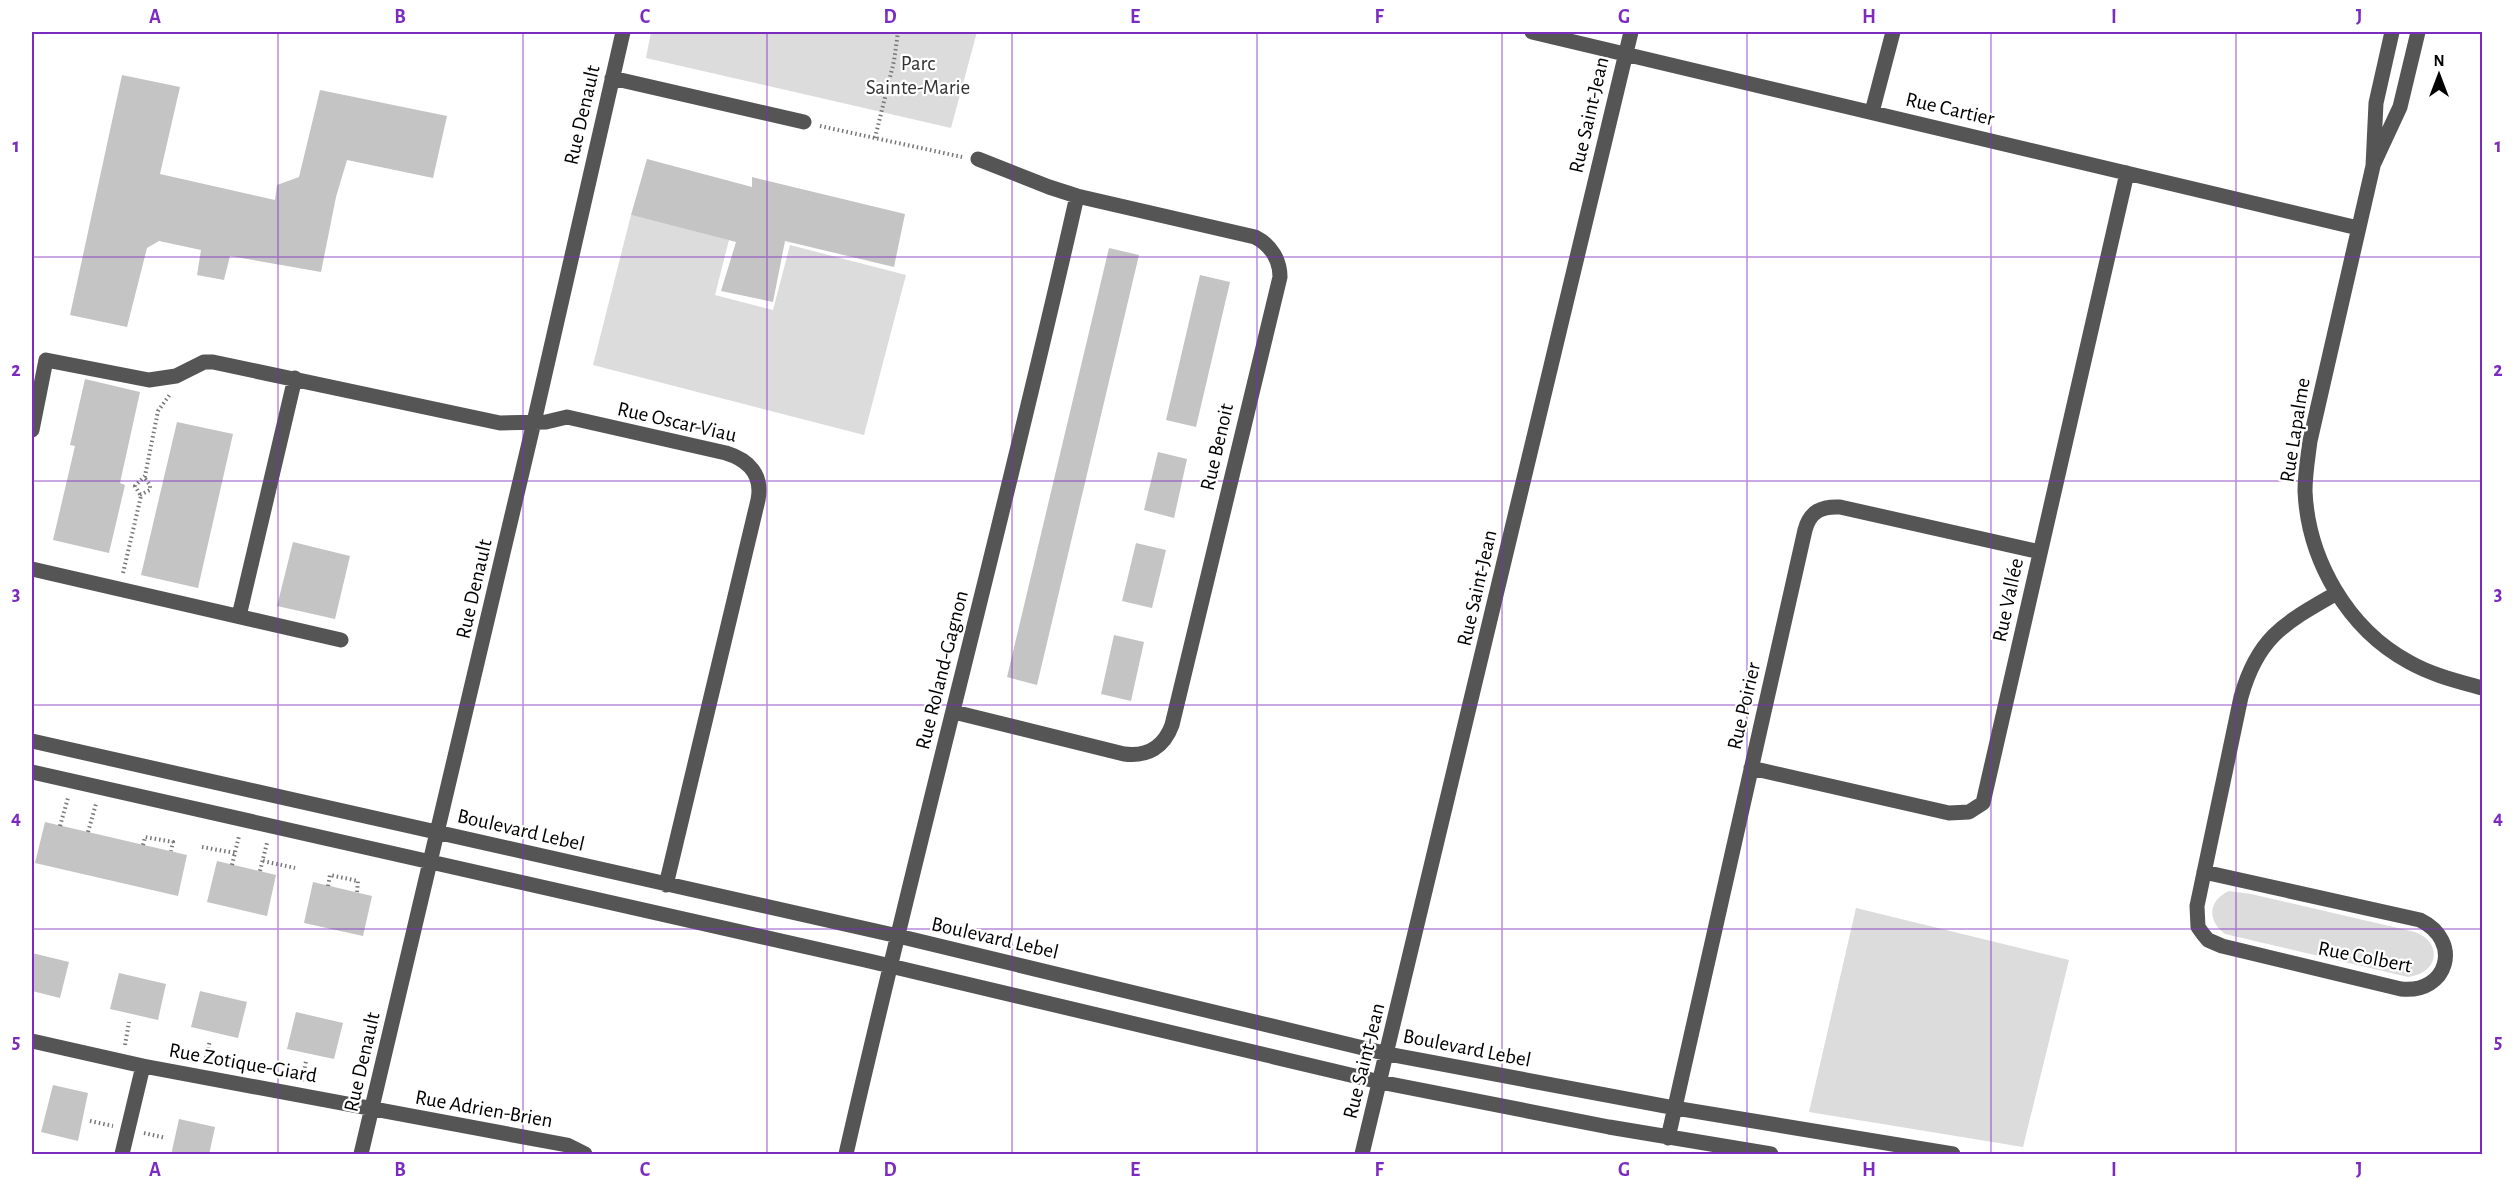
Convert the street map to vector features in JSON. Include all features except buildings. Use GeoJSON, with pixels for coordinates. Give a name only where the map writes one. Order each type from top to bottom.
{"type":"FeatureCollection","features":[{"type":"Feature","properties":{"kind":"street","name":"Rue Denault"},"geometry":{"type":"LineString","coordinates":[[362,1155],[623,32]]}},
{"type":"Feature","properties":{"kind":"street","name":"Rue Cartier"},"geometry":{"type":"LineString","coordinates":[[1532,32],[2358,228]]}},
{"type":"Feature","properties":{"kind":"street","name":"Rue Saint-Jean"},"geometry":{"type":"LineString","coordinates":[[1362,1155],[1388,1054],[1630,32]]}},
{"type":"Feature","properties":{"kind":"street"},"geometry":{"type":"LineString","coordinates":[[1872,112],[1893,32]]}},
{"type":"Feature","properties":{"kind":"street","name":"Rue Lapalme"},"geometry":{"type":"LineString","coordinates":[[2392,32],[2376,103],[2373,166],[2313,426],[2305,480],[2307,510],[2313,538],[2325,570],[2337,593],[2359,621],[2397,655],[2431,673],[2482,688]]}},
{"type":"Feature","properties":{"kind":"street","name":"Rue Lapalme"},"geometry":{"type":"LineString","coordinates":[[2373,166],[2384,147],[2400,107],[2418,32]]}},
{"type":"Feature","properties":{"kind":"street"},"geometry":{"type":"LineString","coordinates":[[612,78],[804,122]]}},
{"type":"Feature","properties":{"kind":"street","name":"Rue Benoit"},"geometry":{"type":"LineString","coordinates":[[954,712],[1124,754],[1147,753],[1162,743],[1172,725],[1280,277],[1276,257],[1262,241],[1255,237],[1077,196],[978,159]]}},
{"type":"Feature","properties":{"kind":"street","name":"Rue Vallée"},"geometry":{"type":"LineString","coordinates":[[1751,768],[1948,813],[1964,813],[1979,807],[1987,793],[2127,173]]}},
{"type":"Feature","properties":{"kind":"street","name":"Rue Roland-Gagnon"},"geometry":{"type":"LineString","coordinates":[[846,1155],[1077,196]]}},
{"type":"Feature","properties":{"kind":"street","name":"Rue Oscar-Viau"},"geometry":{"type":"LineString","coordinates":[[32,430],[46,360],[149,380],[177,376],[204,362],[222,363],[295,378],[500,423],[534,422],[567,417],[726,453],[748,463],[759,482],[758,500],[666,885]]}},
{"type":"Feature","properties":{"kind":"street"},"geometry":{"type":"LineString","coordinates":[[239,616],[295,378]]}},
{"type":"Feature","properties":{"kind":"street","name":"Rue Poirier"},"geometry":{"type":"LineString","coordinates":[[1668,1138],[1805,530],[1814,513],[1822,508],[1840,507],[2040,552]]}},
{"type":"Feature","properties":{"kind":"street"},"geometry":{"type":"LineString","coordinates":[[32,569],[341,640]]}},
{"type":"Feature","properties":{"kind":"street","name":"Rue Colbert"},"geometry":{"type":"LineString","coordinates":[[2204,872],[2420,920],[2435,929],[2445,944],[2447,953],[2441,973],[2430,984],[2411,990],[2215,944],[2203,934],[2197,918],[2204,872],[2241,697],[2254,659],[2270,637],[2283,626],[2337,593]]}},
{"type":"Feature","properties":{"kind":"street","name":"Boulevard Lebel"},"geometry":{"type":"LineString","coordinates":[[32,741],[898,936],[1388,1054],[1907,1151],[1953,1155]]}},
{"type":"Feature","properties":{"kind":"street"},"geometry":{"type":"LineString","coordinates":[[32,772],[891,966],[1380,1082],[1668,1138],[1771,1155]]}},
{"type":"Feature","properties":{"kind":"street","name":"Rue Zotique-Giard"},"geometry":{"type":"LineString","coordinates":[[32,1041],[143,1066],[372,1109]]}},
{"type":"Feature","properties":{"kind":"street","name":"Rue Zotique-Giard"},"geometry":{"type":"LineString","coordinates":[[122,1155],[143,1066]]}},
{"type":"Feature","properties":{"kind":"street","name":"Rue Adrien-Brien"},"geometry":{"type":"LineString","coordinates":[[372,1109],[567,1145],[585,1155]]}},
{"type":"Feature","properties":{"kind":"path"},"geometry":{"type":"LineString","coordinates":[[875,138],[894,61],[898,32]]}},
{"type":"Feature","properties":{"kind":"path"},"geometry":{"type":"LineString","coordinates":[[804,122],[978,159]]}},
{"type":"Feature","properties":{"kind":"path"},"geometry":{"type":"LineString","coordinates":[[120,589],[140,495],[135,486],[144,477],[158,411],[176,387]]}},
{"type":"Feature","properties":{"kind":"path"},"geometry":{"type":"LineString","coordinates":[[140,495],[150,490],[150,485],[144,477]]}},
{"type":"Feature","properties":{"kind":"path"},"geometry":{"type":"LineString","coordinates":[[60,826],[68,797]]}},
{"type":"Feature","properties":{"kind":"path"},"geometry":{"type":"LineString","coordinates":[[88,832],[96,804]]}},
{"type":"Feature","properties":{"kind":"path"},"geometry":{"type":"LineString","coordinates":[[232,865],[239,836]]}},
{"type":"Feature","properties":{"kind":"path"},"geometry":{"type":"LineString","coordinates":[[143,845],[145,837],[173,842],[171,852]]}},
{"type":"Feature","properties":{"kind":"path"},"geometry":{"type":"LineString","coordinates":[[260,871],[267,842]]}},
{"type":"Feature","properties":{"kind":"path"},"geometry":{"type":"LineString","coordinates":[[202,847],[235,854]]}},
{"type":"Feature","properties":{"kind":"path"},"geometry":{"type":"LineString","coordinates":[[263,861],[295,868]]}},
{"type":"Feature","properties":{"kind":"path"},"geometry":{"type":"LineString","coordinates":[[328,886],[330,874],[358,880],[357,892]]}},
{"type":"Feature","properties":{"kind":"path"},"geometry":{"type":"LineString","coordinates":[[121,1061],[129,1022]]}},
{"type":"Feature","properties":{"kind":"path"},"geometry":{"type":"LineString","coordinates":[[128,1130],[166,1138]]}},
{"type":"Feature","properties":{"kind":"green space","name":"Parc Sainte-Marie"},"geometry":{"type":"Polygon","coordinates":[[[651,32],[977,32],[951,128],[646,58],[651,32]]]}},
{"type":"Feature","properties":{"kind":"green space"},"geometry":{"type":"Polygon","coordinates":[[[631,215],[729,240],[715,295],[773,310],[790,245],[906,275],[864,435],[593,365],[631,215]]]}},
{"type":"Feature","properties":{"kind":"green space"},"geometry":{"type":"Polygon","coordinates":[[[2229,891],[2251,894],[2415,932],[2430,943],[2434,958],[2426,970],[2408,977],[2225,934],[2215,923],[2212,911],[2217,900],[2229,891]]]}},
{"type":"Feature","properties":{"kind":"green space"},"geometry":{"type":"Polygon","coordinates":[[[1856,908],[2069,960],[2023,1147],[1809,1112],[1856,908]]]}}]}
